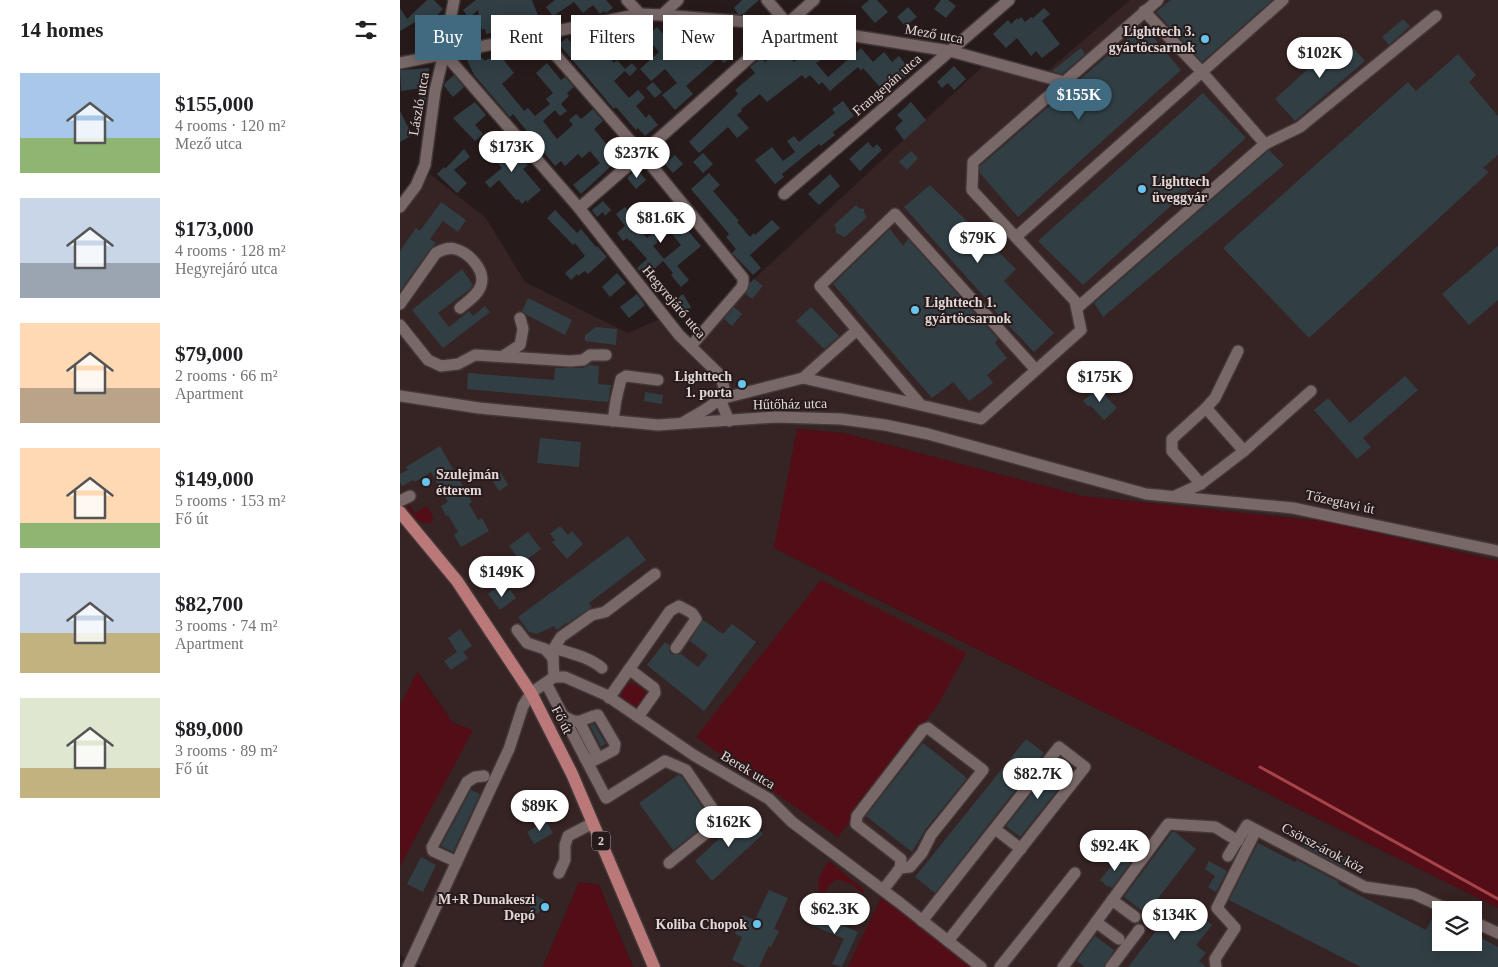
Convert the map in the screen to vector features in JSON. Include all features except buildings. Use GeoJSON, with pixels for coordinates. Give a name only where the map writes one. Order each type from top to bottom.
{"type":"FeatureCollection","features":[{"type":"Feature","properties":{"kind":"main road","name":"Fő út"},"geometry":{"type":"LineString","coordinates":[[400,512],[457,581],[531,693],[555,738],[594,823],[654,967]]}},
{"type":"Feature","properties":{"kind":"street","name":"László utca"},"geometry":{"type":"LineString","coordinates":[[451,15],[454,0]]}},
{"type":"Feature","properties":{"kind":"street"},"geometry":{"type":"LineString","coordinates":[[627,0],[640,14]]}},
{"type":"Feature","properties":{"kind":"street"},"geometry":{"type":"LineString","coordinates":[[662,14],[678,0]]}},
{"type":"Feature","properties":{"kind":"street"},"geometry":{"type":"LineString","coordinates":[[766,0],[780,15]]}},
{"type":"Feature","properties":{"kind":"street"},"geometry":{"type":"LineString","coordinates":[[797,15],[814,0]]}},
{"type":"Feature","properties":{"kind":"street","name":"Frangepán utca"},"geometry":{"type":"LineString","coordinates":[[784,194],[1009,0]]}},
{"type":"Feature","properties":{"kind":"street"},"geometry":{"type":"LineString","coordinates":[[681,424],[720,399],[803,378],[981,419],[1081,330],[1075,301],[972,190],[973,162],[1158,0]]}},
{"type":"Feature","properties":{"kind":"street"},"geometry":{"type":"LineString","coordinates":[[1016,237],[1283,0]]}},
{"type":"Feature","properties":{"kind":"street"},"geometry":{"type":"LineString","coordinates":[[1144,11],[1202,72],[1265,144]]}},
{"type":"Feature","properties":{"kind":"street","name":"Mező utca"},"geometry":{"type":"LineString","coordinates":[[561,31],[640,14],[662,14],[743,21]]}},
{"type":"Feature","properties":{"kind":"street"},"geometry":{"type":"LineString","coordinates":[[1077,308],[1265,144],[1300,127],[1436,16]]}},
{"type":"Feature","properties":{"kind":"street","name":"Mező utca"},"geometry":{"type":"LineString","coordinates":[[856,36],[950,51],[1064,82]]}},
{"type":"Feature","properties":{"kind":"street","name":"Mező utca"},"geometry":{"type":"LineString","coordinates":[[400,63],[415,60]]}},
{"type":"Feature","properties":{"kind":"street","name":"László utca"},"geometry":{"type":"LineString","coordinates":[[400,206],[416,186],[425,165],[435,92],[442,60]]}},
{"type":"Feature","properties":{"kind":"street","name":"Hegyrejáró utca"},"geometry":{"type":"LineString","coordinates":[[450,60],[579,208],[680,335],[721,376],[725,392],[720,399]]}},
{"type":"Feature","properties":{"kind":"street"},"geometry":{"type":"LineString","coordinates":[[560,60],[642,154],[743,278],[742,287],[691,346]]}},
{"type":"Feature","properties":{"kind":"street"},"geometry":{"type":"LineString","coordinates":[[579,208],[747,60]]}},
{"type":"Feature","properties":{"kind":"street"},"geometry":{"type":"LineString","coordinates":[[920,404],[820,286],[894,214],[1036,370]]}},
{"type":"Feature","properties":{"kind":"street"},"geometry":{"type":"LineString","coordinates":[[400,304],[436,253],[444,249],[454,248],[463,252],[477,265],[482,275],[481,286],[460,308]]}},
{"type":"Feature","properties":{"kind":"street"},"geometry":{"type":"LineString","coordinates":[[503,356],[520,345],[523,329],[520,318]]}},
{"type":"Feature","properties":{"kind":"street"},"geometry":{"type":"LineString","coordinates":[[400,325],[428,360],[441,366],[458,364],[475,355],[570,361],[583,360],[590,355],[606,355]]}},
{"type":"Feature","properties":{"kind":"street"},"geometry":{"type":"LineString","coordinates":[[803,378],[857,330]]}},
{"type":"Feature","properties":{"kind":"street"},"geometry":{"type":"LineString","coordinates":[[1200,484],[1172,451],[1172,438],[1215,398],[1238,350]]}},
{"type":"Feature","properties":{"kind":"street"},"geometry":{"type":"LineString","coordinates":[[613,421],[621,380],[626,376],[658,380]]}},
{"type":"Feature","properties":{"kind":"street"},"geometry":{"type":"LineString","coordinates":[[1173,497],[1200,484],[1244,451],[1312,390]]}},
{"type":"Feature","properties":{"kind":"street","name":"Hűtőház utca"},"geometry":{"type":"LineString","coordinates":[[400,396],[479,408],[658,425],[785,417],[841,419],[885,425],[937,437],[1146,494],[1173,497]]}},
{"type":"Feature","properties":{"kind":"street"},"geometry":{"type":"LineString","coordinates":[[720,399],[728,421]]}},
{"type":"Feature","properties":{"kind":"street"},"geometry":{"type":"LineString","coordinates":[[1206,408],[1244,451]]}},
{"type":"Feature","properties":{"kind":"street","name":"Tőzegtavi út"},"geometry":{"type":"LineString","coordinates":[[1173,497],[1293,508],[1498,551]]}},
{"type":"Feature","properties":{"kind":"street"},"geometry":{"type":"LineString","coordinates":[[655,574],[605,612],[592,615],[561,637],[553,653],[550,680],[564,716],[606,798],[665,761],[686,770],[721,821],[670,863]]}},
{"type":"Feature","properties":{"kind":"street"},"geometry":{"type":"LineString","coordinates":[[609,698],[670,612],[678,606],[692,613],[696,619],[676,648]]}},
{"type":"Feature","properties":{"kind":"street"},"geometry":{"type":"LineString","coordinates":[[517,630],[527,643],[553,653],[583,657],[602,668]]}},
{"type":"Feature","properties":{"kind":"street"},"geometry":{"type":"LineString","coordinates":[[630,669],[654,688],[656,693],[638,717]]}},
{"type":"Feature","properties":{"kind":"street","name":"Berek utca"},"geometry":{"type":"LineString","coordinates":[[550,680],[565,677],[609,698],[695,756],[769,799],[792,822],[981,967]]}},
{"type":"Feature","properties":{"kind":"street"},"geometry":{"type":"LineString","coordinates":[[408,967],[509,749],[523,706],[531,693],[550,680]]}},
{"type":"Feature","properties":{"kind":"street"},"geometry":{"type":"LineString","coordinates":[[564,716],[573,722],[580,723],[598,715],[615,744],[614,750],[593,761],[584,758]]}},
{"type":"Feature","properties":{"kind":"street"},"geometry":{"type":"LineString","coordinates":[[580,723],[598,758]]}},
{"type":"Feature","properties":{"kind":"street"},"geometry":{"type":"LineString","coordinates":[[883,890],[900,868],[901,859],[856,824],[857,816],[923,730],[928,728],[983,770],[931,835],[922,853],[910,866],[900,868]]}},
{"type":"Feature","properties":{"kind":"street"},"geometry":{"type":"LineString","coordinates":[[922,921],[1059,747],[1085,767],[948,941]]}},
{"type":"Feature","properties":{"kind":"street"},"geometry":{"type":"LineString","coordinates":[[686,770],[695,756]]}},
{"type":"Feature","properties":{"kind":"street"},"geometry":{"type":"LineString","coordinates":[[457,862],[433,851],[432,847],[467,782],[475,777],[484,776]]}},
{"type":"Feature","properties":{"kind":"street"},"geometry":{"type":"LineString","coordinates":[[559,873],[565,860],[565,845],[568,836],[594,823]]}},
{"type":"Feature","properties":{"kind":"street"},"geometry":{"type":"LineString","coordinates":[[1064,966],[1168,824],[1215,827],[1238,841]]}},
{"type":"Feature","properties":{"kind":"street"},"geometry":{"type":"LineString","coordinates":[[1216,967],[1215,959],[1235,928],[1217,908],[1256,830],[1248,825],[1228,856]]}},
{"type":"Feature","properties":{"kind":"street"},"geometry":{"type":"LineString","coordinates":[[995,828],[1021,849]]}},
{"type":"Feature","properties":{"kind":"street","name":"Csörsz-árok köz"},"geometry":{"type":"LineString","coordinates":[[1256,830],[1365,887],[1414,894],[1432,902]]}},
{"type":"Feature","properties":{"kind":"street"},"geometry":{"type":"LineString","coordinates":[[1000,967],[1075,873]]}},
{"type":"Feature","properties":{"kind":"street"},"geometry":{"type":"LineString","coordinates":[[1112,900],[1135,917]]}},
{"type":"Feature","properties":{"kind":"street"},"geometry":{"type":"LineString","coordinates":[[1096,922],[1119,939]]}},
{"type":"Feature","properties":{"kind":"street"},"geometry":{"type":"LineString","coordinates":[[1482,926],[1498,933]]}},
{"type":"Feature","properties":{"kind":"street"},"geometry":{"type":"LineString","coordinates":[[1111,967],[1139,930]]}},
{"type":"Feature","properties":{"kind":"shaded area"},"geometry":{"type":"Polygon","coordinates":[[[1130,0],[1498,0],[1498,561],[1330,522],[1082,496],[843,433],[798,429],[774,548],[1498,908],[1498,967],[971,967],[883,894],[848,967],[633,967],[599,885],[579,882],[543,967],[423,967],[400,955],[400,866],[472,730],[453,723],[418,672],[400,705],[400,215],[430,174],[486,218],[525,282],[628,333],[660,319],[673,334],[697,340],[754,279],[982,67],[1036,81],[1130,0]]]}},
{"type":"Feature","properties":{"kind":"shaded area"},"geometry":{"type":"Polygon","coordinates":[[[797,429],[843,433],[1082,496],[1330,522],[1498,561],[1498,908],[774,548],[797,429]]]}},
{"type":"Feature","properties":{"kind":"shaded area"},"geometry":{"type":"Polygon","coordinates":[[[408,503],[415,513],[427,506],[433,517],[432,522],[423,523],[416,519],[406,504],[408,503]]]}},
{"type":"Feature","properties":{"kind":"shaded area"},"geometry":{"type":"Polygon","coordinates":[[[821,580],[966,653],[939,703],[838,837],[696,737],[821,580]]]}},
{"type":"Feature","properties":{"kind":"shaded area"},"geometry":{"type":"Polygon","coordinates":[[[417,672],[453,723],[473,730],[400,866],[400,705],[417,672]]]}},
{"type":"Feature","properties":{"kind":"shaded area"},"geometry":{"type":"Polygon","coordinates":[[[628,683],[640,687],[649,696],[639,709],[621,700],[621,692],[628,683]]]}},
{"type":"Feature","properties":{"kind":"shaded area"},"geometry":{"type":"Polygon","coordinates":[[[829,861],[864,892],[862,893],[853,885],[837,879],[829,885],[825,893],[820,892],[819,879],[829,861]]]}},
{"type":"Feature","properties":{"kind":"shaded area"},"geometry":{"type":"Polygon","coordinates":[[[579,882],[599,885],[633,967],[543,967],[579,882]]]}},
{"type":"Feature","properties":{"kind":"shaded area"},"geometry":{"type":"Polygon","coordinates":[[[883,894],[971,967],[848,967],[883,894]]]}},
{"type":"Feature","properties":{"kind":"waterway"},"geometry":{"type":"LineString","coordinates":[[1260,767],[1498,899]]}},
{"type":"Feature","properties":{"kind":"place","name":"Lighttech 3. gyártöcsarnok"},"geometry":{"type":"Point","coordinates":[1205,39]}},
{"type":"Feature","properties":{"kind":"place","name":"Lighttech üveggyár"},"geometry":{"type":"Point","coordinates":[1142,189]}},
{"type":"Feature","properties":{"kind":"place","name":"Lighttech 1. gyártöcsarnok"},"geometry":{"type":"Point","coordinates":[915,310]}},
{"type":"Feature","properties":{"kind":"place","name":"Lighttech 1. porta"},"geometry":{"type":"Point","coordinates":[742,384]}},
{"type":"Feature","properties":{"kind":"place","name":"Szulejmán étterem"},"geometry":{"type":"Point","coordinates":[426,482]}},
{"type":"Feature","properties":{"kind":"place","name":"M+R Dunakeszi Depó"},"geometry":{"type":"Point","coordinates":[545,907]}},
{"type":"Feature","properties":{"kind":"place","name":"Koliba Chopok"},"geometry":{"type":"Point","coordinates":[757,924]}}]}
